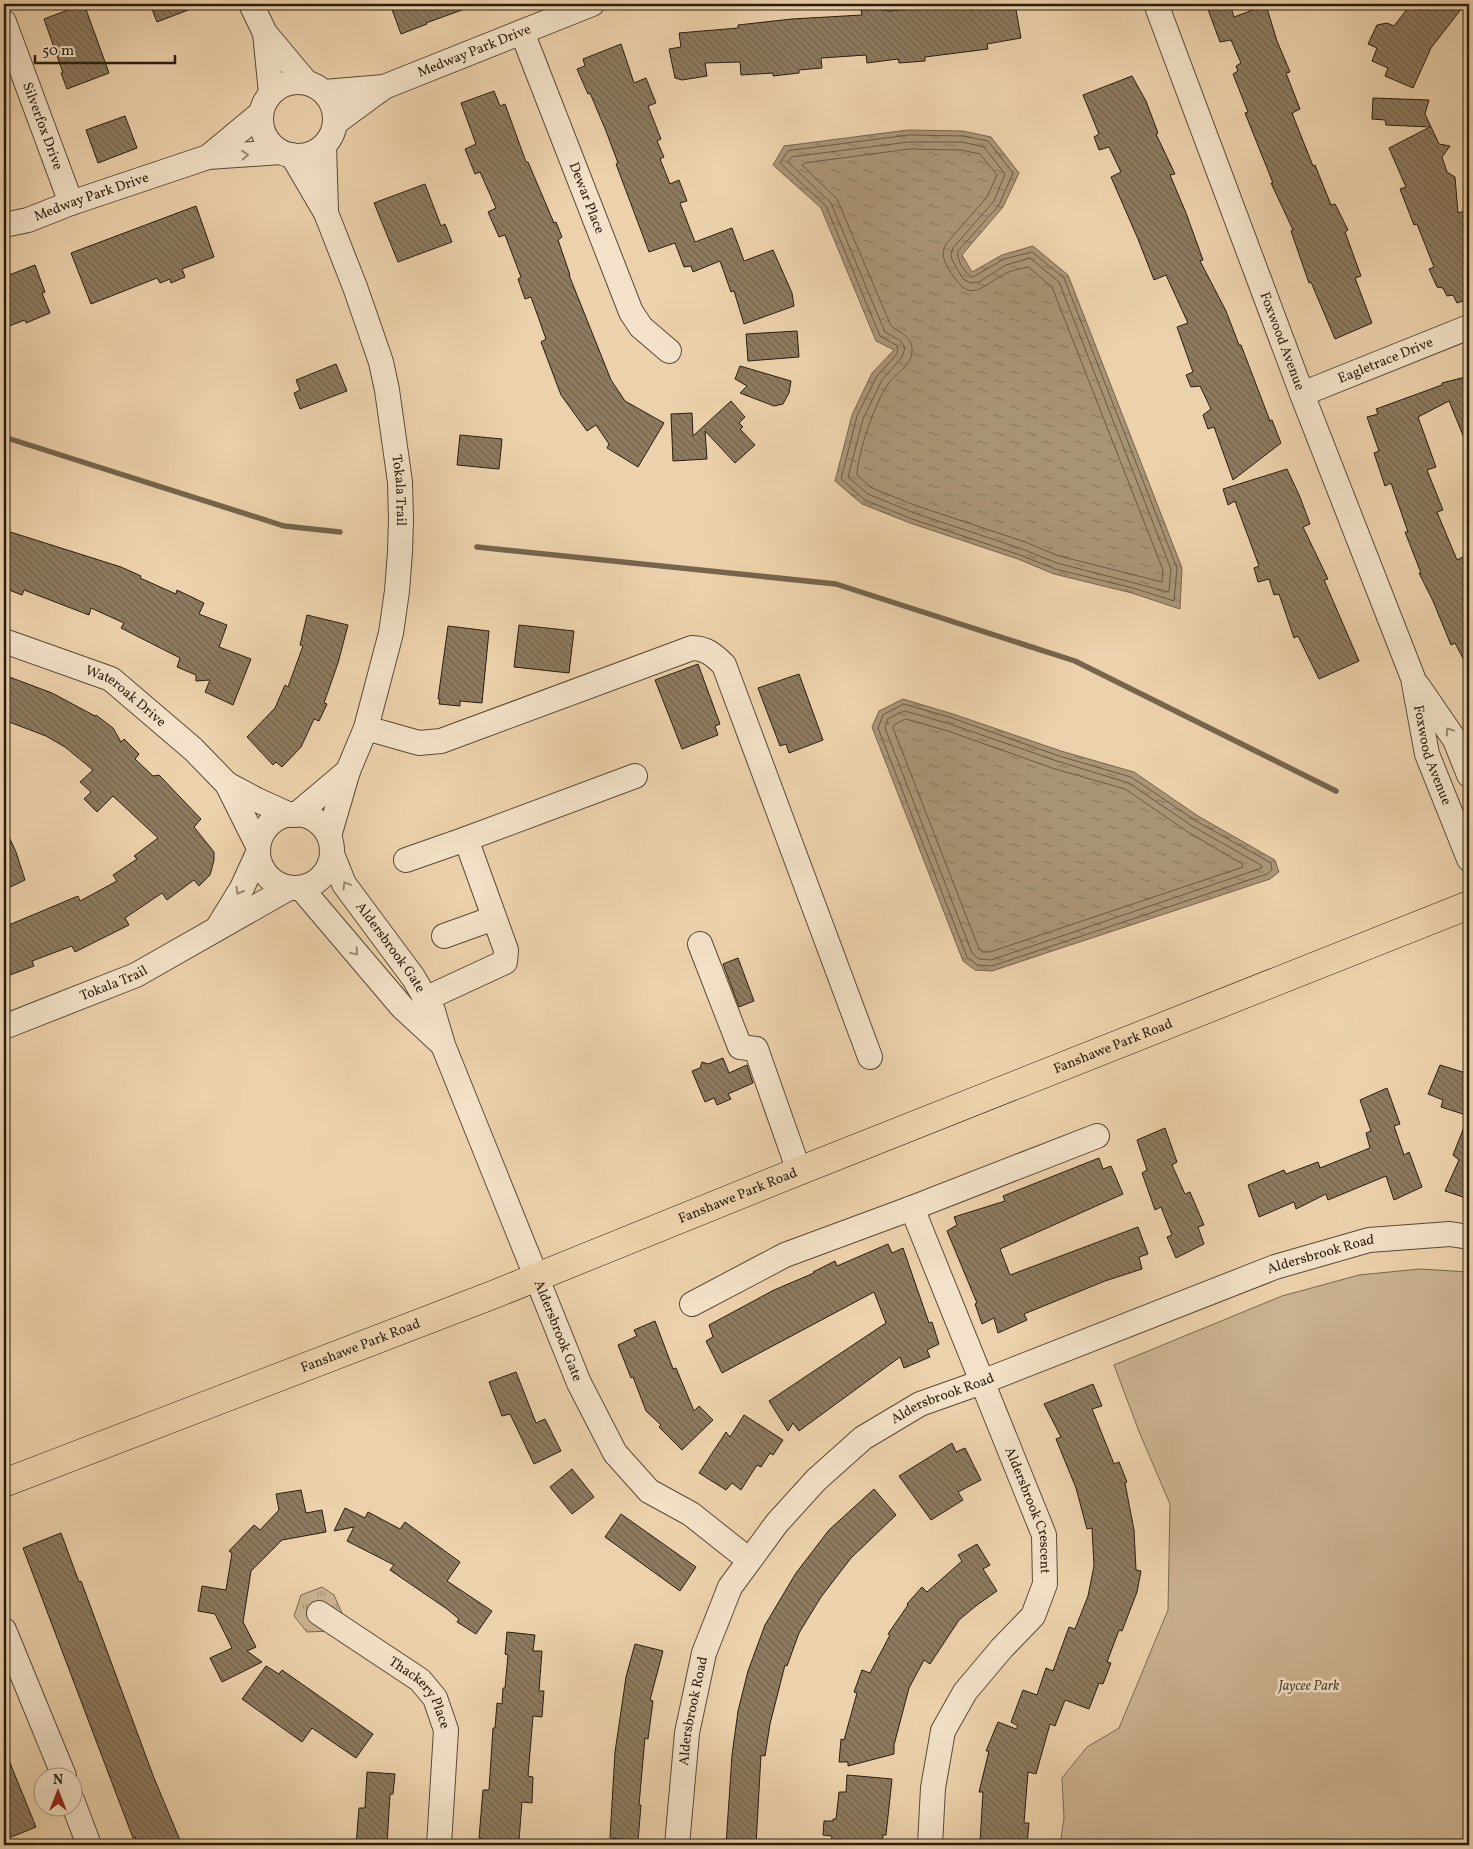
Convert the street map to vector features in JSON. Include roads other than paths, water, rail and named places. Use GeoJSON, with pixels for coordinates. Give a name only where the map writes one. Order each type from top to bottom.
{"type":"FeatureCollection","features":[{"type":"Feature","properties":{"kind":"main road","name":"Fanshawe Park Road"},"geometry":{"type":"LineString","coordinates":[[4,1483],[537,1278],[799,1171],[1469,905]]}},
{"type":"Feature","properties":{"kind":"street"},"geometry":{"type":"LineString","coordinates":[[251,4],[265,34],[315,87],[331,101],[335,112],[335,123],[331,135],[324,146],[303,156],[286,154],[272,145],[265,136],[261,125],[266,103],[265,34]]}},
{"type":"Feature","properties":{"kind":"street","name":"Medway Park Drive"},"geometry":{"type":"LineString","coordinates":[[335,123],[384,87],[592,4]]}},
{"type":"Feature","properties":{"kind":"street","name":"Foxwood Avenue"},"geometry":{"type":"LineString","coordinates":[[1156,4],[1302,394],[1413,678],[1426,754],[1469,859]]}},
{"type":"Feature","properties":{"kind":"street","name":"Silverfox Drive"},"geometry":{"type":"LineString","coordinates":[[4,22],[71,203]]}},
{"type":"Feature","properties":{"kind":"street","name":"Dewar Place"},"geometry":{"type":"LineString","coordinates":[[522,32],[631,312],[641,328],[669,351]]}},
{"type":"Feature","properties":{"kind":"street"},"geometry":{"type":"LineString","coordinates":[[266,103],[281,85],[293,82],[315,87]]}},
{"type":"Feature","properties":{"kind":"street","name":"Medway Park Drive"},"geometry":{"type":"LineString","coordinates":[[315,87],[384,87]]}},
{"type":"Feature","properties":{"kind":"street","name":"Medway Park Drive"},"geometry":{"type":"LineString","coordinates":[[208,157],[266,103]]}},
{"type":"Feature","properties":{"kind":"street","name":"Tokala Trail"},"geometry":{"type":"LineString","coordinates":[[324,146],[326,213]]}},
{"type":"Feature","properties":{"kind":"street","name":"Medway Park Drive"},"geometry":{"type":"LineString","coordinates":[[4,225],[28,220],[71,203],[208,157],[286,154]]}},
{"type":"Feature","properties":{"kind":"street","name":"Tokala Trail"},"geometry":{"type":"LineString","coordinates":[[286,154],[326,213],[381,362],[387,390],[400,482],[401,520],[397,591],[389,642],[366,728],[348,771],[330,845]]}},
{"type":"Feature","properties":{"kind":"street","name":"Eagletrace Drive"},"geometry":{"type":"LineString","coordinates":[[1302,394],[1469,327]]}},
{"type":"Feature","properties":{"kind":"street","name":"Wateroak Drive"},"geometry":{"type":"LineString","coordinates":[[4,641],[112,679],[193,750],[227,784],[256,800],[293,815]]}},
{"type":"Feature","properties":{"kind":"street"},"geometry":{"type":"LineString","coordinates":[[366,728],[419,743],[441,741],[692,648],[700,648],[712,653],[724,664],[870,1057]]}},
{"type":"Feature","properties":{"kind":"street","name":"Foxwood Avenue"},"geometry":{"type":"LineString","coordinates":[[1413,678],[1455,740],[1469,775]]}},
{"type":"Feature","properties":{"kind":"street","name":"Tokala Trail"},"geometry":{"type":"LineString","coordinates":[[293,815],[348,771]]}},
{"type":"Feature","properties":{"kind":"street"},"geometry":{"type":"LineString","coordinates":[[406,860],[635,776]]}},
{"type":"Feature","properties":{"kind":"street","name":"Wateroak Drive"},"geometry":{"type":"LineString","coordinates":[[227,784],[258,849]]}},
{"type":"Feature","properties":{"kind":"street"},"geometry":{"type":"LineString","coordinates":[[293,815],[307,817],[316,821],[324,828],[330,845],[329,866],[313,884],[295,888],[277,884],[267,876],[260,865],[258,849],[261,837],[272,822],[281,817],[293,815]]}},
{"type":"Feature","properties":{"kind":"street"},"geometry":{"type":"LineString","coordinates":[[426,999],[505,962],[506,950],[466,839]]}},
{"type":"Feature","properties":{"kind":"street","name":"Aldersbrook Gate"},"geometry":{"type":"LineString","coordinates":[[330,845],[344,884],[392,946],[433,1011],[443,1045],[579,1383],[615,1453],[649,1491],[691,1514],[749,1560]]}},
{"type":"Feature","properties":{"kind":"street","name":"Tokala Trail"},"geometry":{"type":"LineString","coordinates":[[217,928],[242,888],[258,849]]}},
{"type":"Feature","properties":{"kind":"street","name":"Tokala Trail"},"geometry":{"type":"LineString","coordinates":[[4,1027],[136,975],[217,928],[295,888]]}},
{"type":"Feature","properties":{"kind":"street","name":"Aldersbrook Gate"},"geometry":{"type":"LineString","coordinates":[[295,888],[402,1007],[443,1045]]}},
{"type":"Feature","properties":{"kind":"street"},"geometry":{"type":"LineString","coordinates":[[444,936],[494,918]]}},
{"type":"Feature","properties":{"kind":"street"},"geometry":{"type":"LineString","coordinates":[[700,944],[740,1047],[756,1049],[799,1171]]}},
{"type":"Feature","properties":{"kind":"street"},"geometry":{"type":"LineString","coordinates":[[692,1304],[785,1255],[1097,1136]]}},
{"type":"Feature","properties":{"kind":"street","name":"Aldersbrook Crescent"},"geometry":{"type":"LineString","coordinates":[[912,1208],[1044,1534],[1045,1584],[1033,1616],[1002,1648],[965,1692],[943,1731],[933,1788],[930,1845]]}},
{"type":"Feature","properties":{"kind":"street","name":"Aldersbrook Road"},"geometry":{"type":"LineString","coordinates":[[676,1845],[687,1733],[704,1653],[730,1587],[777,1523],[816,1480],[863,1438],[920,1404],[982,1382],[1274,1267],[1369,1240],[1450,1234],[1469,1237]]}},
{"type":"Feature","properties":{"kind":"street","name":"Thackery Place"},"geometry":{"type":"LineString","coordinates":[[319,1613],[420,1680],[435,1698],[446,1730],[439,1845]]}},
{"type":"Feature","properties":{"kind":"street"},"geometry":{"type":"LineString","coordinates":[[4,1630],[60,1766]]}},
{"type":"Feature","properties":{"kind":"street"},"geometry":{"type":"LineString","coordinates":[[78,1816],[89,1845]]}},
{"type":"Feature","properties":{"kind":"water"},"geometry":{"type":"Polygon","coordinates":[[[908,130],[963,131],[991,137],[1019,173],[1003,207],[962,255],[972,272],[1002,255],[1033,246],[1068,275],[1182,568],[1180,609],[1132,593],[1054,574],[1018,559],[910,523],[862,504],[835,481],[852,415],[872,373],[894,350],[876,341],[821,208],[773,165],[784,146],[908,130]]]}},
{"type":"Feature","properties":{"kind":"water"},"geometry":{"type":"Polygon","coordinates":[[[903,699],[1061,751],[1134,772],[1198,816],[1275,860],[1279,872],[1270,879],[992,971],[975,970],[963,961],[872,727],[879,711],[903,699]]]}},
{"type":"Feature","properties":{"kind":"waterway"},"geometry":{"type":"LineString","coordinates":[[4,437],[284,526],[340,532]]}},
{"type":"Feature","properties":{"kind":"waterway"},"geometry":{"type":"LineString","coordinates":[[477,547],[836,584],[1075,661],[1336,791]]}},
{"type":"Feature","properties":{"kind":"park label","name":"Jaycee Park"},"geometry":{"type":"Point","coordinates":[1309,1686]}}]}
